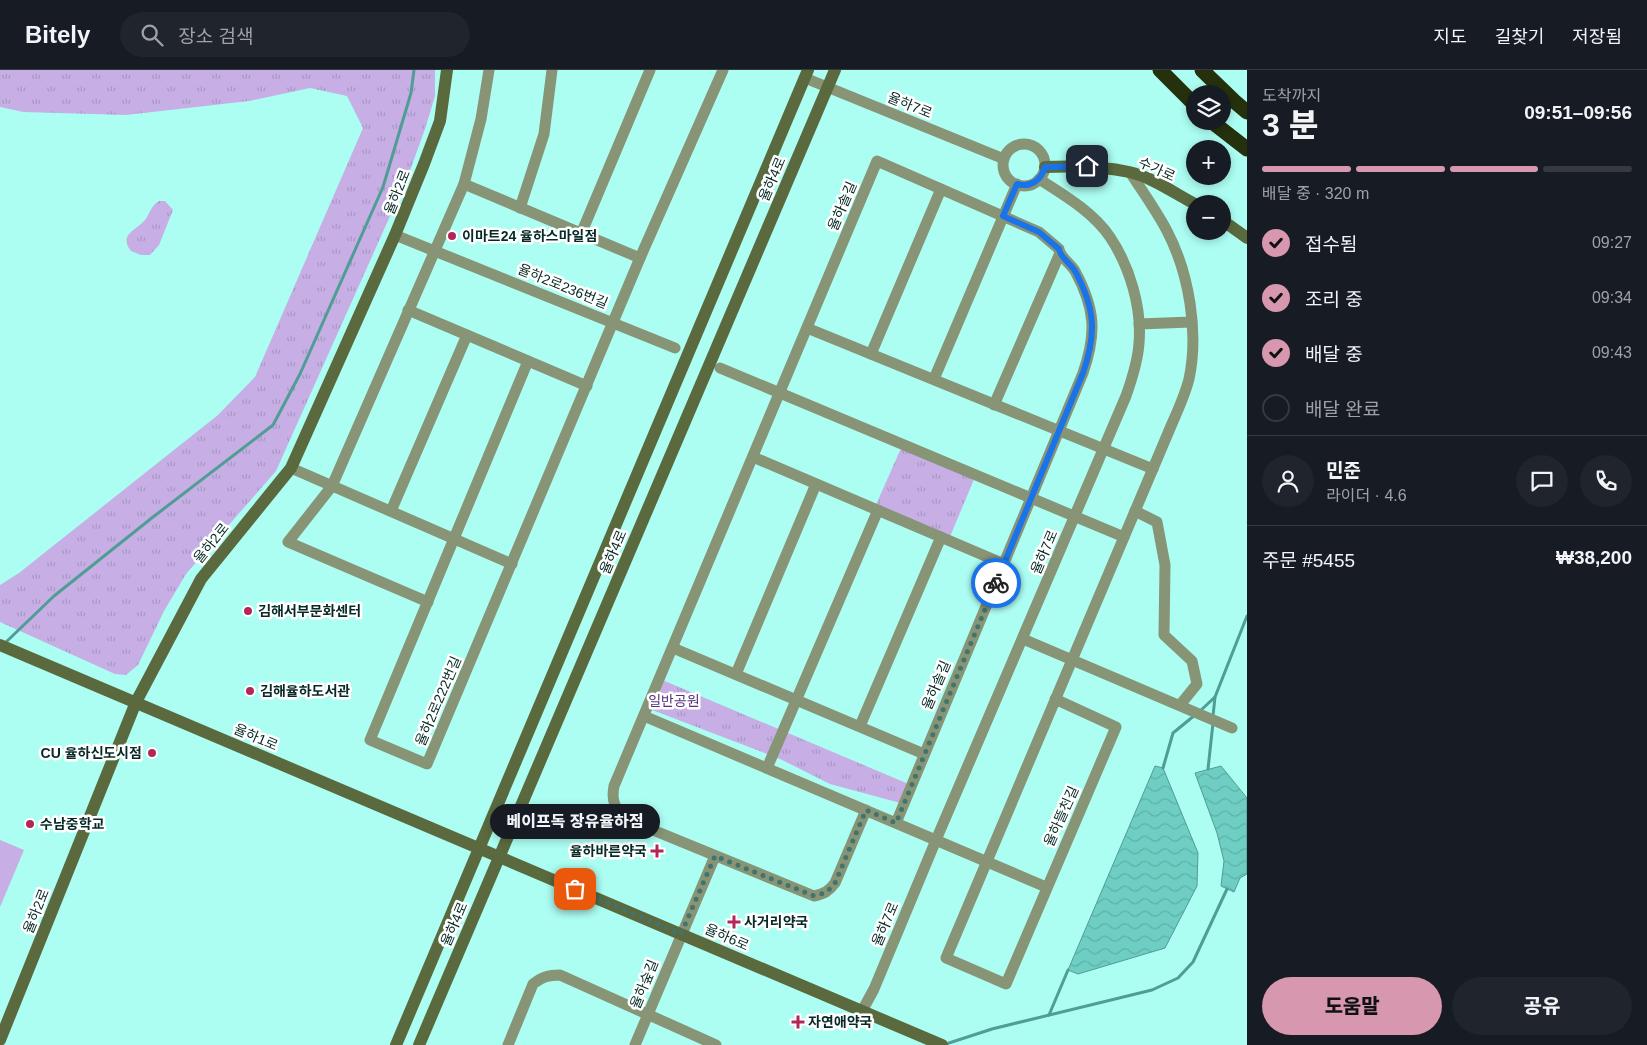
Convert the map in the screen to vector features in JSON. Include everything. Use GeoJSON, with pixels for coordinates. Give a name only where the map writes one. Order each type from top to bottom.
{"type":"FeatureCollection","features":[{"type":"Feature","properties":{"kind":"highway"},"geometry":{"type":"LineString","coordinates":[[1160,70],[1186,96]]}},
{"type":"Feature","properties":{"kind":"highway"},"geometry":{"type":"LineString","coordinates":[[1202,70],[1247,112]]}},
{"type":"Feature","properties":{"kind":"highway"},"geometry":{"type":"LineString","coordinates":[[1223,130],[1247,148]]}},
{"type":"Feature","properties":{"kind":"street","name":"율하2로"},"geometry":{"type":"LineString","coordinates":[[0,1040],[147,678],[202,579],[291,468],[396,235],[440,121],[447,70]]}},
{"type":"Feature","properties":{"kind":"street"},"geometry":{"type":"LineString","coordinates":[[428,602],[288,542],[332,486],[464,184],[481,119],[489,70]]}},
{"type":"Feature","properties":{"kind":"street"},"geometry":{"type":"LineString","coordinates":[[520,208],[544,134],[552,70]]}},
{"type":"Feature","properties":{"kind":"street"},"geometry":{"type":"LineString","coordinates":[[582,234],[650,70]]}},
{"type":"Feature","properties":{"kind":"street","name":"율하2로236번길"},"geometry":{"type":"LineString","coordinates":[[396,235],[614,323],[640,258],[723,70]]}},
{"type":"Feature","properties":{"kind":"street","name":"율하4로"},"geometry":{"type":"LineString","coordinates":[[419,1045],[835,70]]}},
{"type":"Feature","properties":{"kind":"street","name":"율하4로"},"geometry":{"type":"LineString","coordinates":[[396,1045],[806,74]]}},
{"type":"Feature","properties":{"kind":"street","name":"율하7로"},"geometry":{"type":"LineString","coordinates":[[806,74],[827,88],[1004,159]]}},
{"type":"Feature","properties":{"kind":"street"},"geometry":{"type":"LineString","coordinates":[[1025,144],[1037,149],[1042,154],[1045,167],[1039,179],[1027,185],[1017,184],[1008,179],[1003,166],[1004,159],[1012,148],[1025,144]]}},
{"type":"Feature","properties":{"kind":"street","name":"율하솔길"},"geometry":{"type":"LineString","coordinates":[[866,810],[835,883],[830,890],[814,896],[626,819],[615,808],[613,801],[614,786],[878,161],[1039,232],[1059,249],[1060,253],[1072,265],[1086,291],[1091,312],[1092,333],[1090,354],[896,823]]}},
{"type":"Feature","properties":{"kind":"street","name":"수가로"},"geometry":{"type":"LineString","coordinates":[[1045,167],[1087,166],[1130,172],[1186,199]]}},
{"type":"Feature","properties":{"kind":"street"},"geometry":{"type":"LineString","coordinates":[[1055,700],[1184,396],[1191,364],[1191,322],[1188,291],[1181,262],[1167,230],[1130,172]]}},
{"type":"Feature","properties":{"kind":"street","name":"율하7로"},"geometry":{"type":"LineString","coordinates":[[862,1011],[874,989],[1104,449],[1132,378],[1139,344],[1139,324],[1136,297],[1122,258],[1110,238],[1099,225],[1070,198],[1039,179]]}},
{"type":"Feature","properties":{"kind":"street"},"geometry":{"type":"LineString","coordinates":[[464,184],[640,258]]}},
{"type":"Feature","properties":{"kind":"street"},"geometry":{"type":"LineString","coordinates":[[934,380],[1017,184]]}},
{"type":"Feature","properties":{"kind":"street"},"geometry":{"type":"LineString","coordinates":[[871,354],[941,189]]}},
{"type":"Feature","properties":{"kind":"street"},"geometry":{"type":"LineString","coordinates":[[1231,226],[1247,238]]}},
{"type":"Feature","properties":{"kind":"street"},"geometry":{"type":"LineString","coordinates":[[994,405],[1060,253]]}},
{"type":"Feature","properties":{"kind":"street"},"geometry":{"type":"LineString","coordinates":[[408,310],[588,386]]}},
{"type":"Feature","properties":{"kind":"street"},"geometry":{"type":"LineString","coordinates":[[1139,324],[1191,322]]}},
{"type":"Feature","properties":{"kind":"street"},"geometry":{"type":"LineString","coordinates":[[614,323],[674,348]]}},
{"type":"Feature","properties":{"kind":"street","name":"율하2로222번길"},"geometry":{"type":"LineString","coordinates":[[528,361],[370,740],[427,764],[614,323]]}},
{"type":"Feature","properties":{"kind":"street"},"geometry":{"type":"LineString","coordinates":[[807,328],[1153,469]]}},
{"type":"Feature","properties":{"kind":"street"},"geometry":{"type":"LineString","coordinates":[[391,511],[467,335]]}},
{"type":"Feature","properties":{"kind":"street"},"geometry":{"type":"LineString","coordinates":[[720,368],[1124,537]]}},
{"type":"Feature","properties":{"kind":"street"},"geometry":{"type":"LineString","coordinates":[[753,457],[1004,564]]}},
{"type":"Feature","properties":{"kind":"street"},"geometry":{"type":"LineString","coordinates":[[291,468],[512,564]]}},
{"type":"Feature","properties":{"kind":"street"},"geometry":{"type":"LineString","coordinates":[[736,674],[816,484]]}},
{"type":"Feature","properties":{"kind":"street"},"geometry":{"type":"LineString","coordinates":[[767,768],[878,510]]}},
{"type":"Feature","properties":{"kind":"street"},"geometry":{"type":"LineString","coordinates":[[1136,511],[1157,522],[1164,565],[1164,635],[1192,661],[1198,684],[1180,705]]}},
{"type":"Feature","properties":{"kind":"street"},"geometry":{"type":"LineString","coordinates":[[860,726],[941,537]]}},
{"type":"Feature","properties":{"kind":"street"},"geometry":{"type":"LineString","coordinates":[[1023,639],[1232,728]]}},
{"type":"Feature","properties":{"kind":"street","name":"율하1로"},"geometry":{"type":"LineString","coordinates":[[0,645],[500,857]]}},
{"type":"Feature","properties":{"kind":"street"},"geometry":{"type":"LineString","coordinates":[[673,648],[924,754]]}},
{"type":"Feature","properties":{"kind":"street","name":"율하뜰천길"},"geometry":{"type":"LineString","coordinates":[[1055,700],[1116,727],[1006,984],[946,958],[1055,700]]}},
{"type":"Feature","properties":{"kind":"street"},"geometry":{"type":"LineString","coordinates":[[644,716],[1046,887]]}},
{"type":"Feature","properties":{"kind":"street","name":"율하숲길"},"geometry":{"type":"LineString","coordinates":[[635,1045],[715,856]]}},
{"type":"Feature","properties":{"kind":"street","name":"율하6로"},"geometry":{"type":"LineString","coordinates":[[500,857],[942,1045]]}},
{"type":"Feature","properties":{"kind":"street"},"geometry":{"type":"LineString","coordinates":[[508,1045],[533,984],[550,975],[560,975],[716,1045]]}},
{"type":"Feature","properties":{"kind":"green space"},"geometry":{"type":"Polygon","coordinates":[[[0,70],[435,70],[435,96],[408,176],[276,471],[186,574],[164,611],[138,665],[126,675],[115,674],[0,622],[0,585],[19,573],[218,415],[255,377],[363,128],[347,96],[310,88],[249,101],[126,115],[24,112],[0,107],[0,70]]]}},
{"type":"Feature","properties":{"kind":"green space"},"geometry":{"type":"Polygon","coordinates":[[[159,201],[165,201],[173,210],[159,245],[150,255],[141,255],[131,251],[127,240],[128,236],[142,224],[152,207],[159,201]]]}},
{"type":"Feature","properties":{"kind":"green space"},"geometry":{"type":"Polygon","coordinates":[[[902,446],[975,477],[949,539],[875,507],[902,446]]]}},
{"type":"Feature","properties":{"kind":"green space","name":"일반공원"},"geometry":{"type":"Polygon","coordinates":[[[660,679],[911,785],[904,804],[830,784],[780,759],[647,708],[660,679]]]}},
{"type":"Feature","properties":{"kind":"green space"},"geometry":{"type":"Polygon","coordinates":[[[0,840],[24,850],[0,907],[0,840]]]}},
{"type":"Feature","properties":{"kind":"water"},"geometry":{"type":"Polygon","coordinates":[[[1155,766],[1163,768],[1198,853],[1197,886],[1165,948],[1078,974],[1068,970],[1155,766]]]}},
{"type":"Feature","properties":{"kind":"water"},"geometry":{"type":"Polygon","coordinates":[[[1221,766],[1247,798],[1247,874],[1240,878],[1234,892],[1221,886],[1224,861],[1217,833],[1195,773],[1221,766]]]}},
{"type":"Feature","properties":{"kind":"waterway"},"geometry":{"type":"LineString","coordinates":[[4,644],[54,596],[273,425],[300,374],[383,187],[411,93],[414,70]]}},
{"type":"Feature","properties":{"kind":"waterway"},"geometry":{"type":"LineString","coordinates":[[1213,716],[1215,697],[1247,616]]}},
{"type":"Feature","properties":{"kind":"waterway"},"geometry":{"type":"LineString","coordinates":[[1200,711],[1215,697]]}},
{"type":"Feature","properties":{"kind":"waterway"},"geometry":{"type":"LineString","coordinates":[[1163,768],[1173,733],[1195,715]]}},
{"type":"Feature","properties":{"kind":"waterway"},"geometry":{"type":"LineString","coordinates":[[1208,769],[1213,723]]}},
{"type":"Feature","properties":{"kind":"waterway"},"geometry":{"type":"LineString","coordinates":[[946,1044],[992,1029],[1152,990],[1178,978],[1193,962],[1227,889]]}},
{"type":"Feature","properties":{"kind":"waterway"},"geometry":{"type":"LineString","coordinates":[[1049,1015],[1068,970]]}},
{"type":"Feature","properties":{"kind":"way so far"},"geometry":{"type":"LineString","coordinates":[[575,889],[681,934],[715,856],[814,896],[830,890],[835,883],[866,810],[896,823],[996,583]]}},
{"type":"Feature","properties":{"kind":"place","name":"이마트24 율하스마일점"},"geometry":{"type":"Point","coordinates":[452,236]}},
{"type":"Feature","properties":{"kind":"place","name":"김해서부문화센터"},"geometry":{"type":"Point","coordinates":[248,611]}},
{"type":"Feature","properties":{"kind":"place","name":"김해율하도서관"},"geometry":{"type":"Point","coordinates":[250,691]}},
{"type":"Feature","properties":{"kind":"place","name":"CU 율하신도시점"},"geometry":{"type":"Point","coordinates":[152,753]}},
{"type":"Feature","properties":{"kind":"place","name":"수남중학교"},"geometry":{"type":"Point","coordinates":[30,824]}},
{"type":"Feature","properties":{"kind":"place","name":"율하바른약국"},"geometry":{"type":"Point","coordinates":[657,851]}},
{"type":"Feature","properties":{"kind":"place","name":"베이프독 장유율하점"},"geometry":{"type":"Point","coordinates":[575,889]}},
{"type":"Feature","properties":{"kind":"place","name":"사거리약국"},"geometry":{"type":"Point","coordinates":[734,922]}},
{"type":"Feature","properties":{"kind":"place","name":"자연애약국"},"geometry":{"type":"Point","coordinates":[798,1022]}},
{"type":"Feature","properties":{"kind":"route"},"geometry":{"type":"LineString","coordinates":[[996,583],[1083,373],[1090,354],[1092,333],[1091,312],[1086,291],[1072,265],[1060,253],[1059,249],[1039,232],[1003,216],[1017,184],[1027,185],[1034,183],[1043,174],[1045,167],[1087,166]]}}]}
